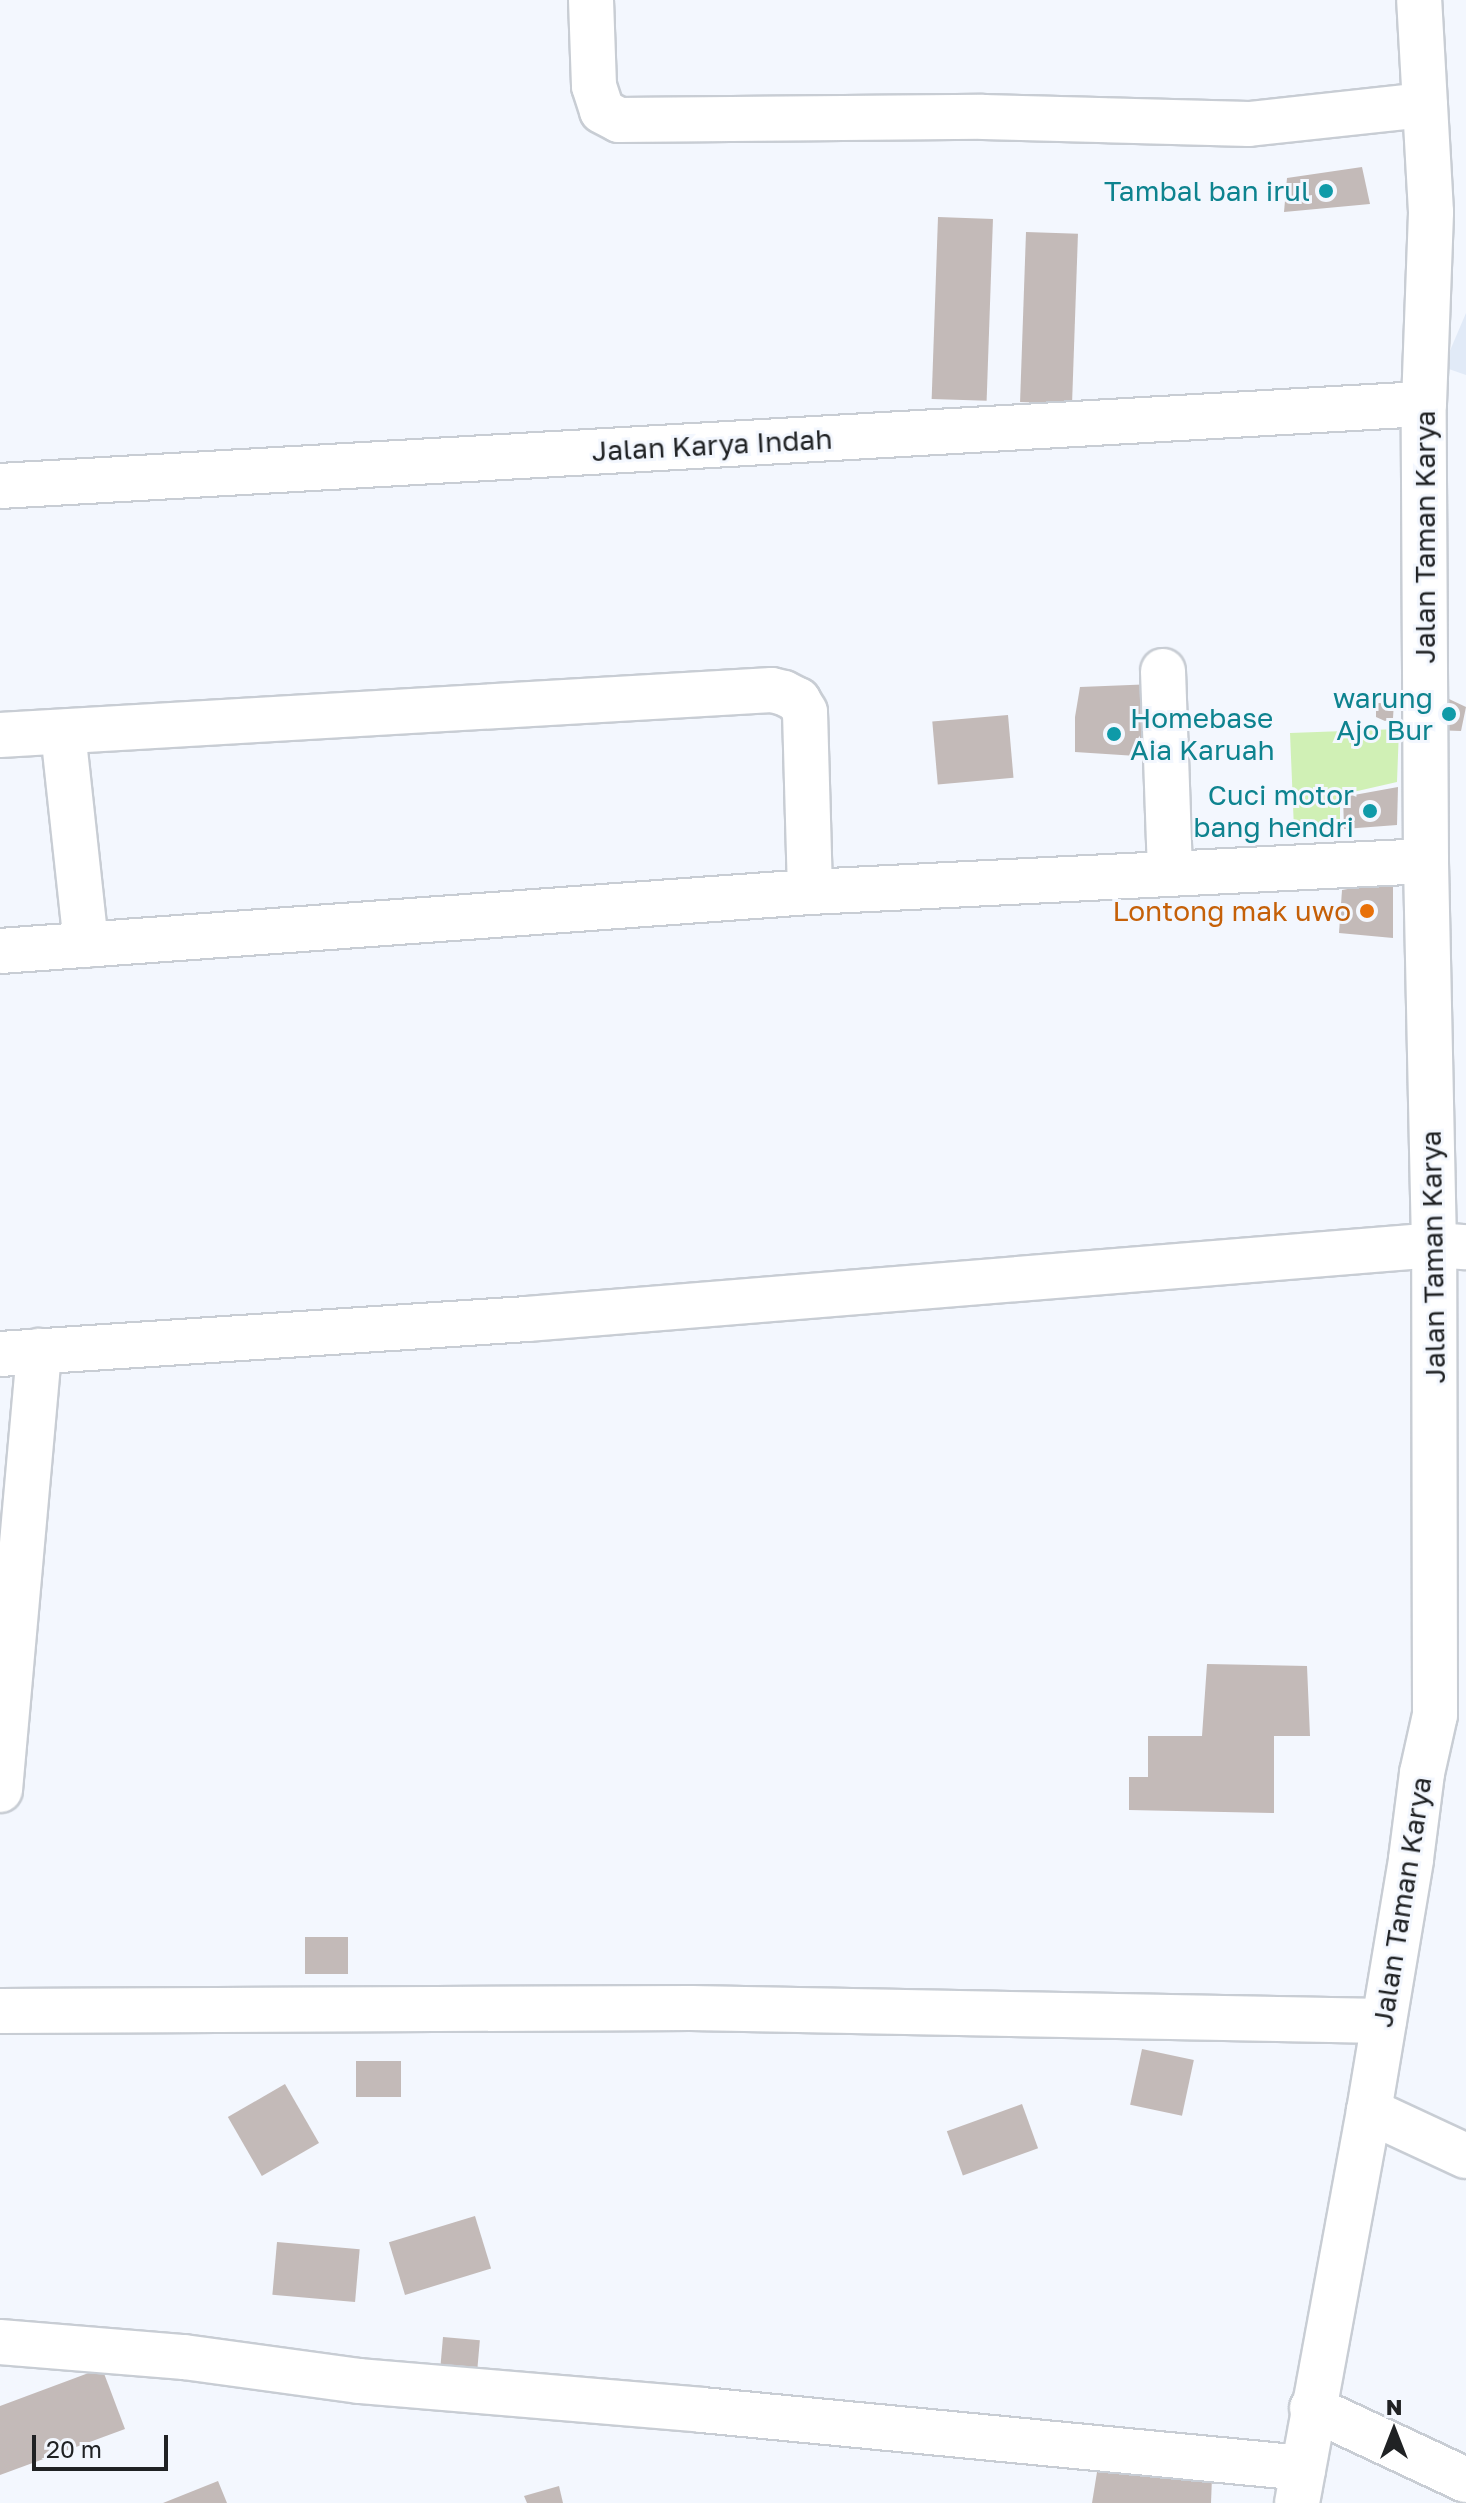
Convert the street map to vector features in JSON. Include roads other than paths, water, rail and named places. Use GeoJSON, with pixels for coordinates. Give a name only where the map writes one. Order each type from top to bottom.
{"type":"FeatureCollection","features":[{"type":"Feature","properties":{"kind":"street"},"geometry":{"type":"LineString","coordinates":[[591,0],[594,86],[599,105],[606,115],[631,121],[983,117],[1249,124],[1425,105]]}},
{"type":"Feature","properties":{"kind":"street","name":"Jalan Taman Karya"},"geometry":{"type":"LineString","coordinates":[[1300,2485],[1369,2111],[1422,1773],[1450,1723],[1450,1246],[1426,861],[1424,404],[1448,218],[1425,105],[1419,0]]}},
{"type":"Feature","properties":{"kind":"street","name":"Jalan Karya Indah"},"geometry":{"type":"LineString","coordinates":[[0,486],[1424,404]]}},
{"type":"Feature","properties":{"kind":"street"},"geometry":{"type":"LineString","coordinates":[[1163,671],[1170,873]]}},
{"type":"Feature","properties":{"kind":"street"},"geometry":{"type":"LineString","coordinates":[[0,735],[772,690],[798,700],[805,712],[810,892]]}},
{"type":"Feature","properties":{"kind":"street"},"geometry":{"type":"LineString","coordinates":[[63,732],[86,945]]}},
{"type":"Feature","properties":{"kind":"street"},"geometry":{"type":"LineString","coordinates":[[0,951],[810,892],[1426,861]]}},
{"type":"Feature","properties":{"kind":"street"},"geometry":{"type":"LineString","coordinates":[[0,1790],[20,1352],[543,1318],[1450,1246]]}},
{"type":"Feature","properties":{"kind":"street"},"geometry":{"type":"LineString","coordinates":[[0,2011],[691,2008],[1384,2021]]}},
{"type":"Feature","properties":{"kind":"street"},"geometry":{"type":"LineString","coordinates":[[1369,2111],[1466,2156]]}},
{"type":"Feature","properties":{"kind":"street"},"geometry":{"type":"LineString","coordinates":[[0,2342],[184,2357],[359,2381],[1300,2485]]}},
{"type":"Feature","properties":{"kind":"street"},"geometry":{"type":"LineString","coordinates":[[1312,2408],[1466,2480]]}},
{"type":"Feature","properties":{"kind":"place","name":"Tambal ban irul"},"geometry":{"type":"Point","coordinates":[1326,191]}},
{"type":"Feature","properties":{"kind":"place","name":"warung Ajo Bur"},"geometry":{"type":"Point","coordinates":[1449,714]}},
{"type":"Feature","properties":{"kind":"place","name":"Homebase Aia Karuah"},"geometry":{"type":"Point","coordinates":[1114,734]}},
{"type":"Feature","properties":{"kind":"place","name":"Cuci motor bang hendri"},"geometry":{"type":"Point","coordinates":[1370,811]}},
{"type":"Feature","properties":{"kind":"place","name":"Lontong mak uwo"},"geometry":{"type":"Point","coordinates":[1367,911]}}]}
